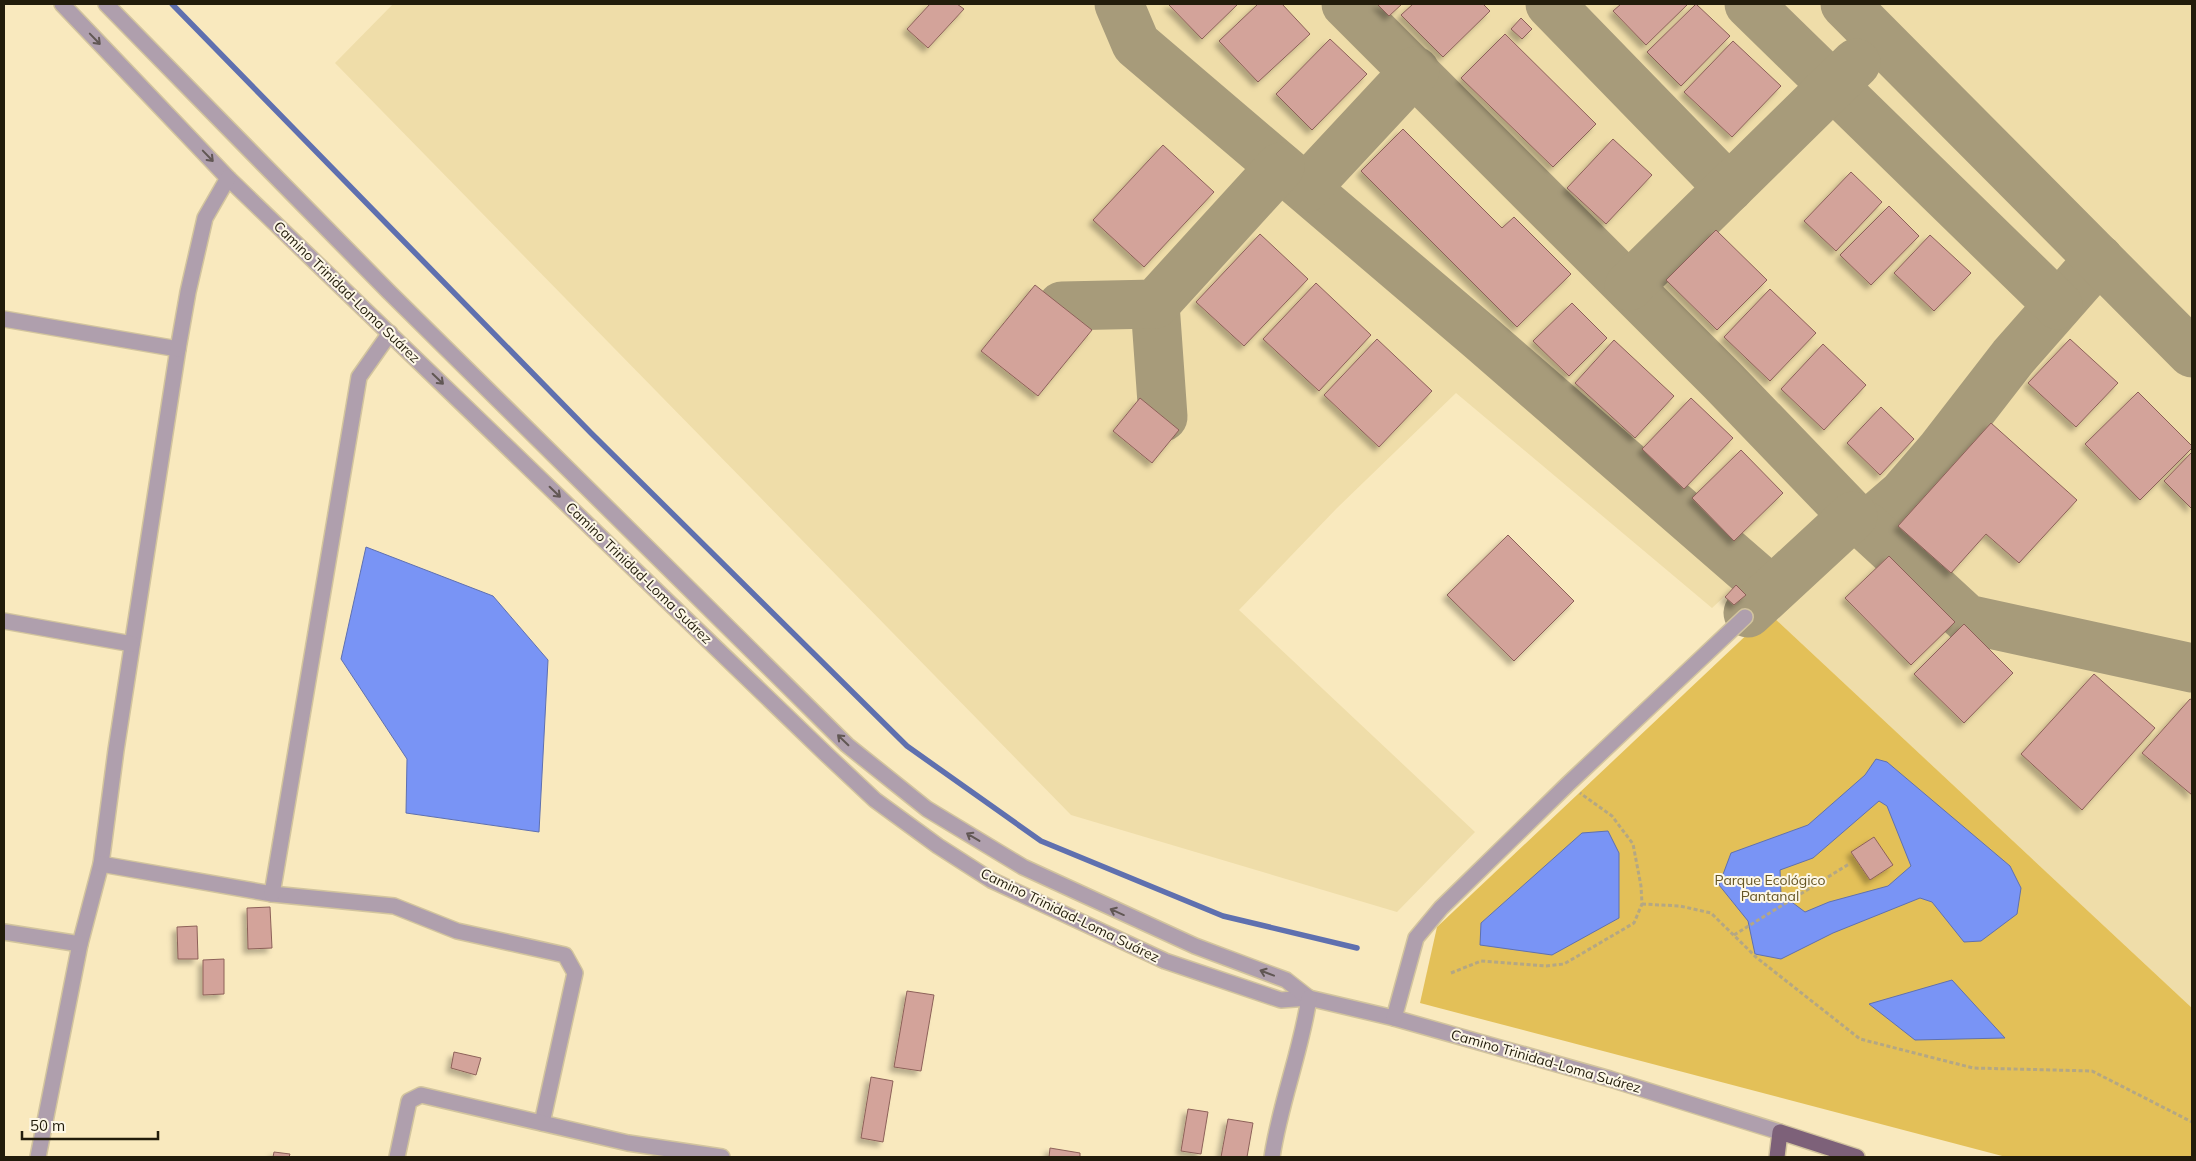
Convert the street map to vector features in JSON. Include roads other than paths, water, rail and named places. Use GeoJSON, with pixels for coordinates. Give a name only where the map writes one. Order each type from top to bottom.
{"type":"FeatureCollection","features":[{"type":"Feature","properties":{"kind":"main road"},"geometry":{"type":"LineString","coordinates":[[1777,1157],[1780,1132],[1857,1157]]}},
{"type":"Feature","properties":{"kind":"street","name":"Camino Trinidad-Loma Suárez"},"geometry":{"type":"LineString","coordinates":[[62,4],[228,178],[875,800],[938,846],[991,880],[1165,960],[1282,1000],[1309,998],[1394,1018],[1610,1079],[1780,1132]]}},
{"type":"Feature","properties":{"kind":"street","name":"Camino Trinidad-Loma Suárez"},"geometry":{"type":"LineString","coordinates":[[106,4],[389,292],[847,745],[882,774],[927,809],[1023,867],[1195,946],[1286,980],[1309,998]]}},
{"type":"Feature","properties":{"kind":"street"},"geometry":{"type":"LineString","coordinates":[[38,1157],[80,944],[101,864],[132,644],[188,292],[205,218],[228,178]]}},
{"type":"Feature","properties":{"kind":"street"},"geometry":{"type":"LineString","coordinates":[[4,319],[178,349]]}},
{"type":"Feature","properties":{"kind":"street"},"geometry":{"type":"LineString","coordinates":[[272,894],[359,378],[390,333]]}},
{"type":"Feature","properties":{"kind":"street"},"geometry":{"type":"LineString","coordinates":[[1394,1018],[1416,938],[1441,908],[1744,617]]}},
{"type":"Feature","properties":{"kind":"street"},"geometry":{"type":"LineString","coordinates":[[4,621],[132,644]]}},
{"type":"Feature","properties":{"kind":"street"},"geometry":{"type":"LineString","coordinates":[[101,864],[272,894],[394,906],[457,931],[565,954],[575,973],[542,1123]]}},
{"type":"Feature","properties":{"kind":"street"},"geometry":{"type":"LineString","coordinates":[[4,932],[80,944]]}},
{"type":"Feature","properties":{"kind":"street"},"geometry":{"type":"LineString","coordinates":[[1272,1157],[1278,1119],[1306,1020],[1309,998]]}},
{"type":"Feature","properties":{"kind":"street"},"geometry":{"type":"LineString","coordinates":[[397,1157],[409,1101],[421,1095],[628,1143],[722,1157]]}},
{"type":"Feature","properties":{"kind":"water"},"geometry":{"type":"Polygon","coordinates":[[[366,547],[493,596],[548,660],[539,832],[406,813],[407,759],[341,659],[366,547]]]}},
{"type":"Feature","properties":{"kind":"water"},"geometry":{"type":"Polygon","coordinates":[[[1876,759],[1887,762],[2010,866],[2021,888],[2017,914],[1981,941],[1964,942],[1932,902],[1920,898],[1833,933],[1781,959],[1755,954],[1748,921],[1719,885],[1731,853],[1808,825],[1865,775],[1876,759]],[[1879,801],[1813,858],[1780,870],[1781,894],[1805,912],[1829,902],[1888,886],[1911,866],[1887,806],[1879,801]]]}},
{"type":"Feature","properties":{"kind":"water"},"geometry":{"type":"Polygon","coordinates":[[[1608,831],[1619,853],[1619,918],[1552,955],[1480,945],[1481,923],[1582,833],[1608,831]]]}},
{"type":"Feature","properties":{"kind":"water"},"geometry":{"type":"Polygon","coordinates":[[[1952,980],[2005,1038],[1915,1040],[1869,1004],[1952,980]]]}},
{"type":"Feature","properties":{"kind":"waterway"},"geometry":{"type":"LineString","coordinates":[[172,4],[591,433],[907,746],[1041,841],[1223,916],[1357,948]]}},
{"type":"Feature","properties":{"kind":"park label","name":"Parque Ecológico Pantanal"},"geometry":{"type":"Point","coordinates":[1770,888]}}]}
